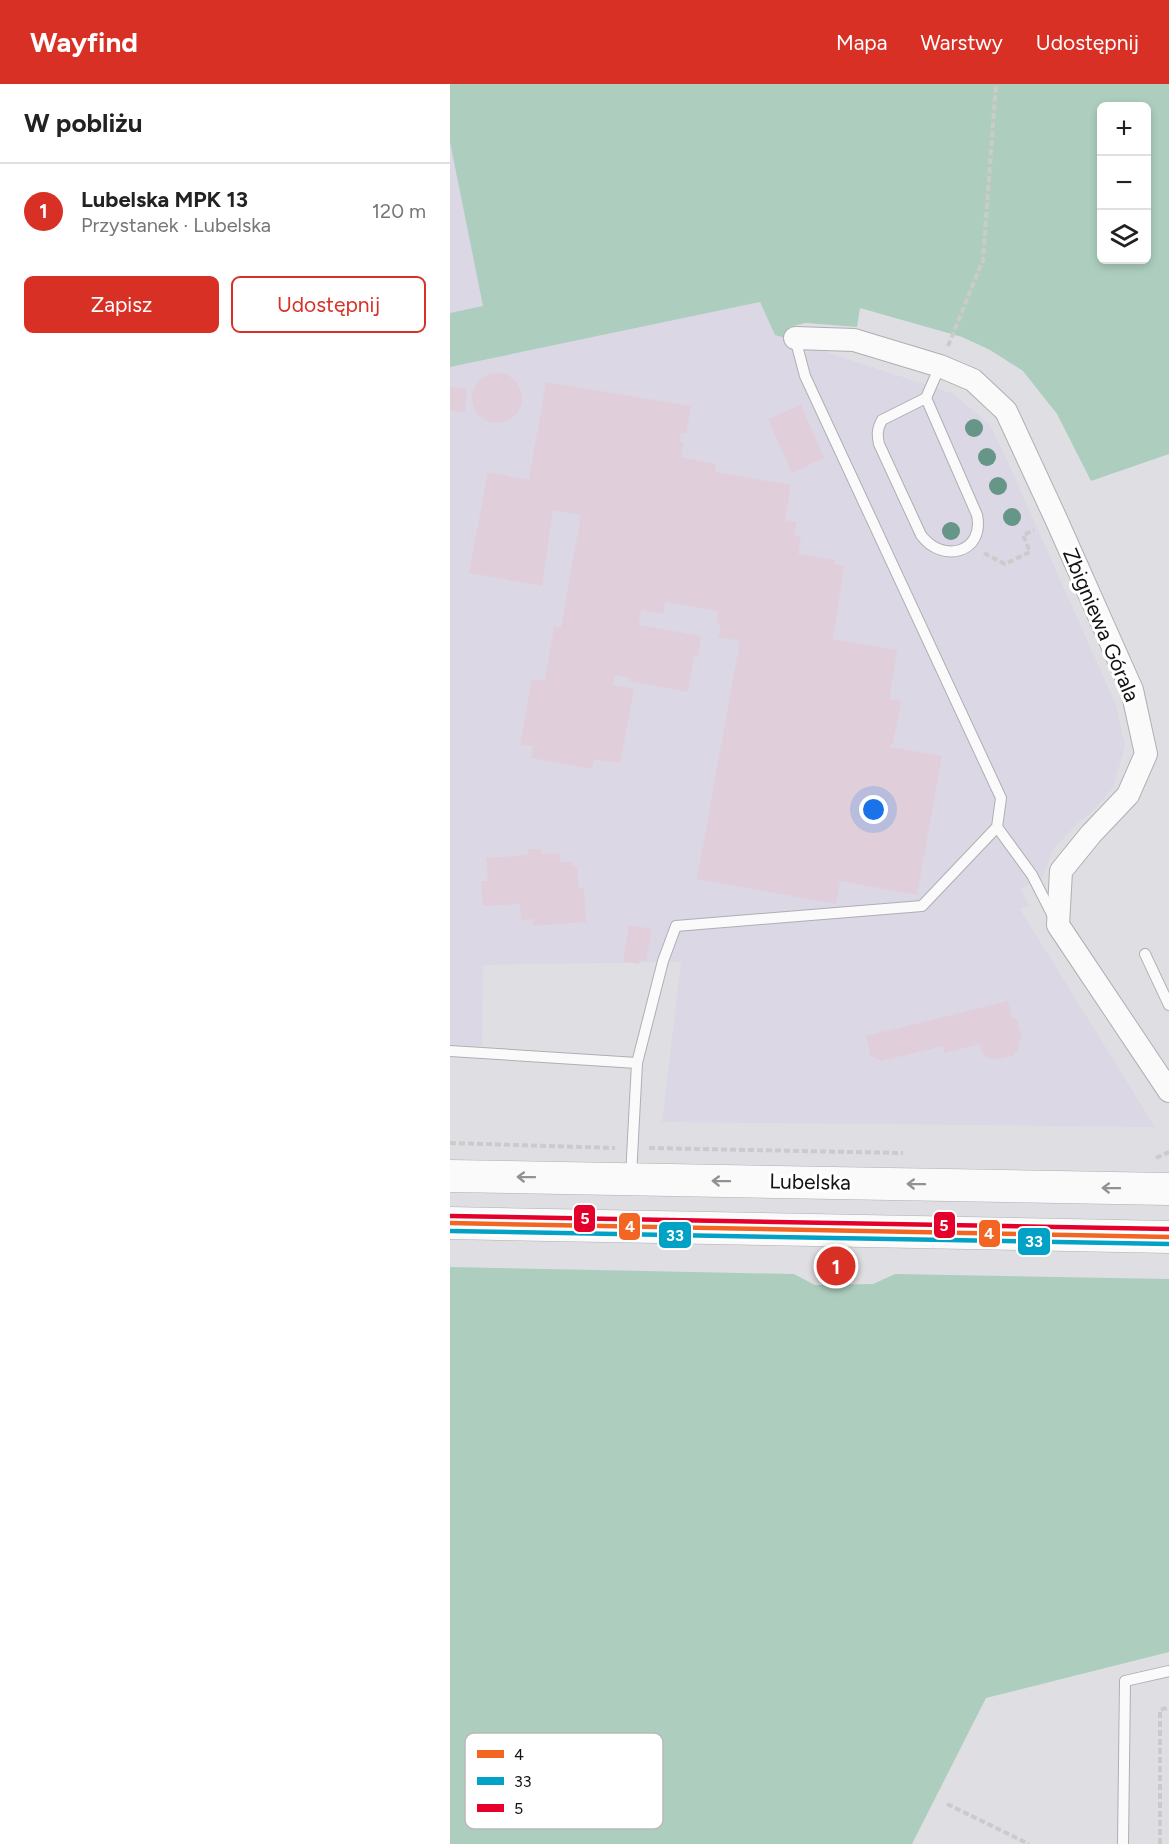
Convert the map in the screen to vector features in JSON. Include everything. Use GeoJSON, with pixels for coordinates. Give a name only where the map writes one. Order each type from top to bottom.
{"type":"FeatureCollection","features":[{"type":"Feature","properties":{"kind":"main road","name":"Lubelska"},"geometry":{"type":"LineString","coordinates":[[450,1176],[1169,1189]]}},
{"type":"Feature","properties":{"kind":"main road"},"geometry":{"type":"LineString","coordinates":[[450,1223],[1169,1237]]}},
{"type":"Feature","properties":{"kind":"street","name":"Zbigniewa Górala"},"geometry":{"type":"LineString","coordinates":[[795,338],[854,340],[940,366],[973,380],[1006,411],[1056,519],[1132,690],[1146,754],[1128,795],[1091,834],[1061,871],[1058,926]]}},
{"type":"Feature","properties":{"kind":"street"},"geometry":{"type":"LineString","coordinates":[[1058,926],[1169,1091]]}},
{"type":"Feature","properties":{"kind":"lane"},"geometry":{"type":"LineString","coordinates":[[631,1179],[637,1063],[663,961],[676,926],[922,906],[997,827],[1001,798],[805,376],[795,338]]}},
{"type":"Feature","properties":{"kind":"lane"},"geometry":{"type":"LineString","coordinates":[[926,398],[977,515],[979,526],[977,536],[969,545],[960,550],[949,552],[937,550],[927,544],[921,536],[879,444],[877,434],[882,420],[926,398],[940,366]]}},
{"type":"Feature","properties":{"kind":"lane"},"geometry":{"type":"LineString","coordinates":[[997,827],[1032,875],[1058,926]]}},
{"type":"Feature","properties":{"kind":"lane"},"geometry":{"type":"LineString","coordinates":[[1145,954],[1169,1005]]}},
{"type":"Feature","properties":{"kind":"lane"},"geometry":{"type":"LineString","coordinates":[[450,1051],[637,1063]]}},
{"type":"Feature","properties":{"kind":"lane"},"geometry":{"type":"LineString","coordinates":[[1124,1844],[1125,1681],[1169,1671]]}},
{"type":"Feature","properties":{"kind":"path"},"geometry":{"type":"LineString","coordinates":[[940,366],[983,260],[996,84]]}},
{"type":"Feature","properties":{"kind":"path"},"geometry":{"type":"LineString","coordinates":[[969,545],[1005,564],[1030,552],[1023,535],[1056,519]]}},
{"type":"Feature","properties":{"kind":"path"},"geometry":{"type":"LineString","coordinates":[[450,1143],[904,1153]]}},
{"type":"Feature","properties":{"kind":"path"},"geometry":{"type":"LineString","coordinates":[[1151,1158],[1159,1158],[1169,1152]]}},
{"type":"Feature","properties":{"kind":"path"},"geometry":{"type":"LineString","coordinates":[[1160,1844],[1160,1710],[1169,1707]]}},
{"type":"Feature","properties":{"kind":"path"},"geometry":{"type":"LineString","coordinates":[[947,1804],[1029,1844]]}},
{"type":"Feature","properties":{"kind":"shaded area"},"geometry":{"type":"Polygon","coordinates":[[[450,86],[453,86],[516,334],[450,347],[450,86]]]}},
{"type":"Feature","properties":{"kind":"shaded area"},"geometry":{"type":"Polygon","coordinates":[[[760,302],[775,335],[954,394],[989,424],[1007,460],[1116,705],[1125,746],[1113,788],[1093,811],[1054,848],[1042,878],[1021,888],[1029,906],[1020,909],[1155,1127],[662,1122],[681,962],[483,965],[482,1046],[450,1045],[450,367],[760,302]]]}},
{"type":"Feature","properties":{"kind":"green space"},"geometry":{"type":"Polygon","coordinates":[[[450,84],[1169,84],[1169,454],[1091,481],[1057,414],[1023,371],[990,350],[962,337],[860,308],[857,327],[806,323],[789,327],[785,338],[775,335],[760,302],[450,367],[450,313],[483,306],[450,142],[450,84]]]}},
{"type":"Feature","properties":{"kind":"green space"},"geometry":{"type":"Polygon","coordinates":[[[450,1267],[794,1274],[815,1285],[873,1284],[895,1274],[1169,1279],[1169,1652],[986,1698],[912,1844],[450,1844],[450,1267]]]}},
{"type":"Feature","properties":{"kind":"building"},"geometry":{"type":"Polygon","coordinates":[[[492,373],[502,373],[515,380],[522,393],[522,403],[515,416],[502,423],[492,423],[483,419],[476,412],[472,403],[472,393],[476,384],[483,377],[492,373]]]}},
{"type":"Feature","properties":{"kind":"building"},"geometry":{"type":"Polygon","coordinates":[[[546,382],[691,406],[686,434],[681,433],[679,441],[684,442],[681,457],[716,464],[715,472],[791,485],[785,520],[797,522],[794,536],[801,537],[798,554],[835,560],[834,564],[844,566],[833,639],[897,650],[889,699],[901,701],[893,744],[890,744],[890,747],[942,756],[917,895],[840,881],[836,904],[697,879],[740,641],[718,637],[721,624],[716,623],[718,611],[665,602],[663,614],[641,610],[639,625],[701,636],[698,657],[694,656],[688,692],[630,681],[630,678],[615,675],[613,685],[634,689],[620,763],[594,759],[592,769],[531,758],[533,746],[520,744],[532,679],[545,681],[554,626],[561,627],[581,515],[553,510],[542,586],[469,573],[488,472],[529,480],[546,382]]]}},
{"type":"Feature","properties":{"kind":"building"},"geometry":{"type":"Polygon","coordinates":[[[450,387],[467,389],[465,412],[450,411],[450,387]]]}},
{"type":"Feature","properties":{"kind":"building"},"geometry":{"type":"Polygon","coordinates":[[[801,405],[824,458],[792,473],[768,419],[801,405]]]}},
{"type":"Feature","properties":{"kind":"building"},"geometry":{"type":"Polygon","coordinates":[[[528,849],[541,849],[542,854],[559,853],[561,862],[570,862],[573,867],[577,867],[579,888],[584,888],[586,922],[533,926],[533,919],[521,920],[520,904],[483,906],[481,881],[488,881],[486,858],[528,855],[528,849]]]}},
{"type":"Feature","properties":{"kind":"building"},"geometry":{"type":"Polygon","coordinates":[[[629,925],[652,929],[646,961],[640,960],[639,964],[623,961],[629,925]]]}},
{"type":"Feature","properties":{"kind":"building"},"geometry":{"type":"Polygon","coordinates":[[[1008,1001],[1012,1018],[1016,1018],[1022,1039],[1018,1040],[1020,1046],[1013,1056],[992,1060],[983,1055],[980,1044],[944,1053],[943,1046],[881,1061],[871,1056],[866,1036],[1008,1001]]]}},
{"type":"Feature","properties":{"kind":"transit line","name":"5"},"geometry":{"type":"LineString","coordinates":[[450,1216],[1169,1229]]}},
{"type":"Feature","properties":{"kind":"transit line","name":"4"},"geometry":{"type":"LineString","coordinates":[[450,1223],[1169,1237]]}},
{"type":"Feature","properties":{"kind":"transit line","name":"33"},"geometry":{"type":"LineString","coordinates":[[450,1231],[1169,1244]]}},
{"type":"Feature","properties":{"kind":"place","name":"Lubelska MPK 13"},"geometry":{"type":"Point","coordinates":[836,1266]}}]}
